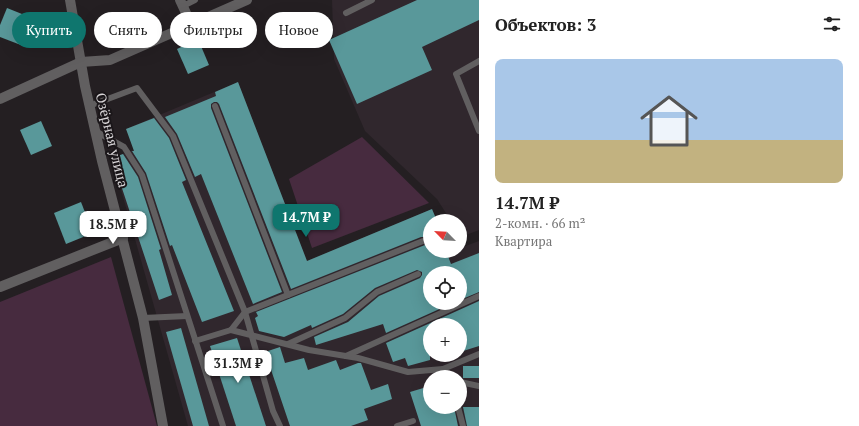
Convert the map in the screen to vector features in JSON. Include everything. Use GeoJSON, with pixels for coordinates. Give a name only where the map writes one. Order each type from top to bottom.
{"type":"FeatureCollection","features":[{"type":"Feature","properties":{"kind":"street","name":"Озёрная улица"},"geometry":{"type":"LineString","coordinates":[[70,0],[95,131],[143,318],[163,426]]}},
{"type":"Feature","properties":{"kind":"street"},"geometry":{"type":"LineString","coordinates":[[219,12],[247,0]]}},
{"type":"Feature","properties":{"kind":"street"},"geometry":{"type":"LineString","coordinates":[[0,99],[81,62],[110,60],[170,33]]}},
{"type":"Feature","properties":{"kind":"street"},"geometry":{"type":"LineString","coordinates":[[0,287],[123,238]]}},
{"type":"Feature","properties":{"kind":"lane"},"geometry":{"type":"LineString","coordinates":[[182,3],[195,0]]}},
{"type":"Feature","properties":{"kind":"lane"},"geometry":{"type":"LineString","coordinates":[[346,13],[372,0]]}},
{"type":"Feature","properties":{"kind":"lane"},"geometry":{"type":"LineString","coordinates":[[479,62],[456,74],[479,131]]}},
{"type":"Feature","properties":{"kind":"lane"},"geometry":{"type":"LineString","coordinates":[[90,106],[137,88],[173,136],[245,312],[273,411],[280,426]]}},
{"type":"Feature","properties":{"kind":"lane"},"geometry":{"type":"LineString","coordinates":[[215,106],[288,295]]}},
{"type":"Feature","properties":{"kind":"lane"},"geometry":{"type":"LineString","coordinates":[[95,131],[124,147],[142,175],[223,426]]}},
{"type":"Feature","properties":{"kind":"lane"},"geometry":{"type":"LineString","coordinates":[[231,330],[245,312],[423,241]]}},
{"type":"Feature","properties":{"kind":"lane"},"geometry":{"type":"LineString","coordinates":[[288,344],[345,318],[377,292],[418,274]]}},
{"type":"Feature","properties":{"kind":"lane"},"geometry":{"type":"LineString","coordinates":[[346,356],[479,296]]}},
{"type":"Feature","properties":{"kind":"lane"},"geometry":{"type":"LineString","coordinates":[[143,318],[187,316]]}},
{"type":"Feature","properties":{"kind":"lane"},"geometry":{"type":"LineString","coordinates":[[195,341],[231,330],[309,350],[358,358],[408,372],[443,369],[479,354]]}},
{"type":"Feature","properties":{"kind":"lane"},"geometry":{"type":"LineString","coordinates":[[467,383],[479,386]]}},
{"type":"Feature","properties":{"kind":"lane"},"geometry":{"type":"LineString","coordinates":[[460,414],[463,426]]}},
{"type":"Feature","properties":{"kind":"lane"},"geometry":{"type":"LineString","coordinates":[[397,426],[413,421]]}},
{"type":"Feature","properties":{"kind":"shaded area"},"geometry":{"type":"Polygon","coordinates":[[[332,0],[479,0],[479,230],[467,235],[467,214],[447,214],[437,199],[365,131],[334,59],[332,0]]]}},
{"type":"Feature","properties":{"kind":"shaded area"},"geometry":{"type":"Polygon","coordinates":[[[238,82],[307,261],[432,209],[434,214],[423,214],[423,258],[467,258],[467,245],[479,241],[479,426],[188,426],[112,158],[136,149],[126,129],[238,82]]]}},
{"type":"Feature","properties":{"kind":"shaded area"},"geometry":{"type":"Polygon","coordinates":[[[362,137],[429,203],[312,248],[289,179],[362,137]]]}},
{"type":"Feature","properties":{"kind":"shaded area"},"geometry":{"type":"Polygon","coordinates":[[[111,257],[157,426],[0,426],[0,302],[111,257]]]}},
{"type":"Feature","properties":{"kind":"building"},"geometry":{"type":"Polygon","coordinates":[[[417,0],[479,0],[479,20],[422,47],[432,70],[357,104],[332,48],[333,38],[417,0]]]}},
{"type":"Feature","properties":{"kind":"building"},"geometry":{"type":"Polygon","coordinates":[[[7,8],[17,12],[12,12],[12,42],[0,37],[0,25],[7,8]]]}},
{"type":"Feature","properties":{"kind":"building"},"geometry":{"type":"Polygon","coordinates":[[[202,48],[209,65],[188,74],[177,49],[202,48]]]}},
{"type":"Feature","properties":{"kind":"building"},"geometry":{"type":"Polygon","coordinates":[[[238,82],[307,261],[432,209],[434,214],[423,214],[423,237],[291,289],[219,104],[214,102],[211,104],[211,108],[282,292],[253,304],[201,174],[195,177],[177,134],[165,117],[216,96],[215,92],[238,82]]]}},
{"type":"Feature","properties":{"kind":"building"},"geometry":{"type":"Polygon","coordinates":[[[154,118],[169,138],[186,180],[182,182],[234,311],[202,322],[172,245],[170,246],[146,173],[132,151],[134,151],[126,129],[154,118]]]}},
{"type":"Feature","properties":{"kind":"building"},"geometry":{"type":"Polygon","coordinates":[[[41,121],[52,146],[31,155],[20,130],[41,121]]]}},
{"type":"Feature","properties":{"kind":"building"},"geometry":{"type":"Polygon","coordinates":[[[123,154],[138,177],[161,249],[159,250],[172,295],[159,300],[112,158],[123,154]]]}},
{"type":"Feature","properties":{"kind":"building"},"geometry":{"type":"Polygon","coordinates":[[[81,202],[93,233],[66,244],[54,213],[81,202]]]}},
{"type":"Feature","properties":{"kind":"building"},"geometry":{"type":"Polygon","coordinates":[[[423,246],[423,258],[449,258],[451,264],[479,253],[479,292],[467,297],[467,266],[423,266],[423,310],[437,310],[386,333],[383,324],[316,345],[314,337],[348,322],[379,296],[420,278],[422,272],[417,270],[375,288],[343,314],[312,328],[311,325],[284,337],[259,331],[255,318],[258,316],[256,312],[423,246]]]}},
{"type":"Feature","properties":{"kind":"building"},"geometry":{"type":"Polygon","coordinates":[[[479,301],[479,346],[467,350],[467,318],[441,318],[459,310],[467,310],[467,306],[479,301]]]}},
{"type":"Feature","properties":{"kind":"building"},"geometry":{"type":"Polygon","coordinates":[[[423,326],[423,362],[408,366],[405,358],[393,362],[386,343],[423,326]]]}},
{"type":"Feature","properties":{"kind":"building"},"geometry":{"type":"Polygon","coordinates":[[[181,328],[209,426],[193,426],[166,332],[181,328]]]}},
{"type":"Feature","properties":{"kind":"building"},"geometry":{"type":"Polygon","coordinates":[[[237,338],[266,426],[236,426],[210,346],[237,338]]]}},
{"type":"Feature","properties":{"kind":"building"},"geometry":{"type":"Polygon","coordinates":[[[280,347],[285,363],[304,358],[308,370],[336,360],[340,370],[361,363],[371,390],[388,384],[392,399],[364,409],[368,420],[351,426],[290,426],[265,352],[280,347]]]}},
{"type":"Feature","properties":{"kind":"building"},"geometry":{"type":"Polygon","coordinates":[[[463,366],[479,366],[479,378],[467,378],[467,370],[463,370],[463,366]]]}},
{"type":"Feature","properties":{"kind":"building"},"geometry":{"type":"Polygon","coordinates":[[[423,388],[423,414],[455,414],[458,426],[421,426],[410,392],[423,388]]]}},
{"type":"Feature","properties":{"kind":"building"},"geometry":{"type":"Polygon","coordinates":[[[467,407],[479,407],[479,426],[467,426],[464,414],[467,414],[467,407]]]}}]}
